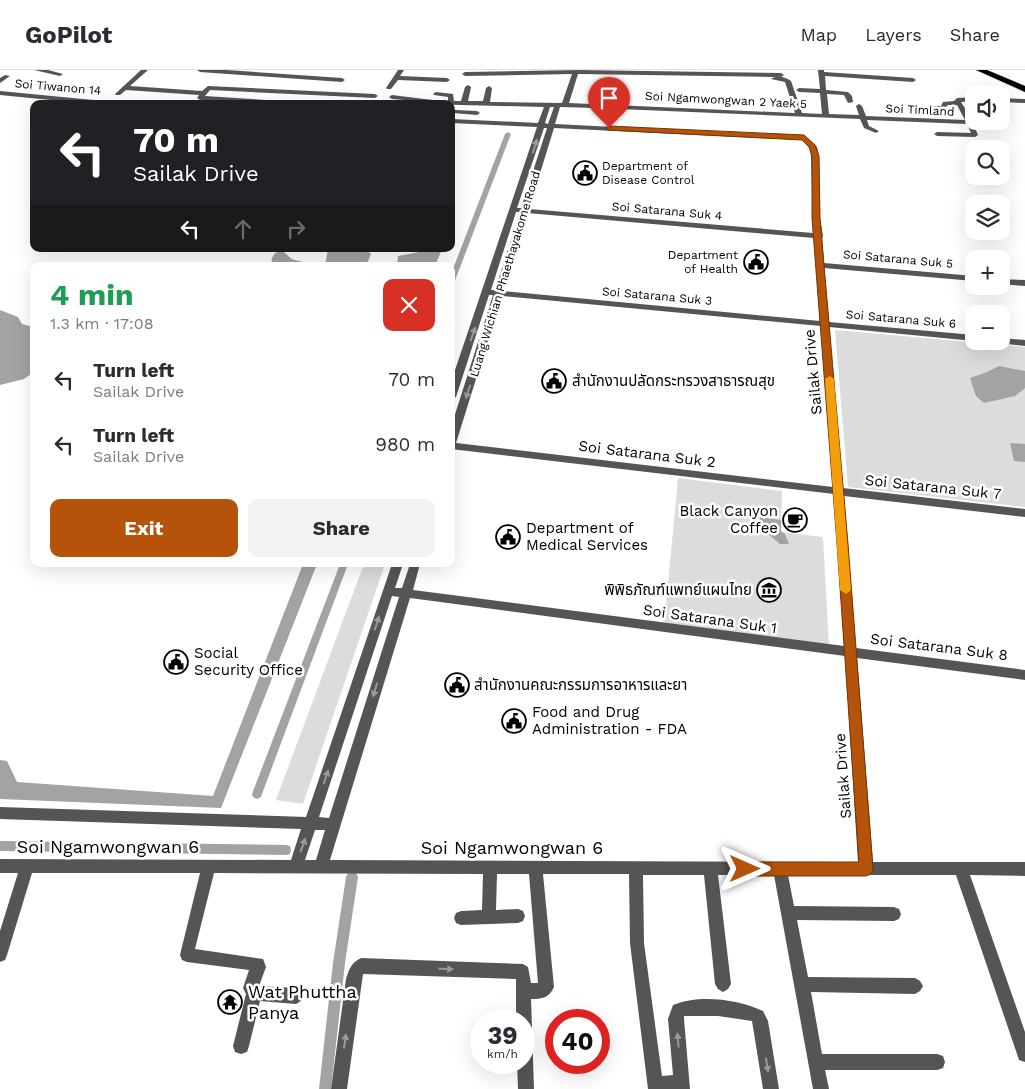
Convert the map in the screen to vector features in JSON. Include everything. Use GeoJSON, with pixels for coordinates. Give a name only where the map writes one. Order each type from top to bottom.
{"type":"FeatureCollection","features":[{"type":"Feature","properties":{"kind":"highway"},"geometry":{"type":"LineString","coordinates":[[980,70],[1025,89]]}},
{"type":"Feature","properties":{"kind":"highway"},"geometry":{"type":"LineString","coordinates":[[1006,70],[1013,76],[1025,81]]}},
{"type":"Feature","properties":{"kind":"street"},"geometry":{"type":"LineString","coordinates":[[37,70],[60,74]]}},
{"type":"Feature","properties":{"kind":"street"},"geometry":{"type":"LineString","coordinates":[[118,94],[144,70]]}},
{"type":"Feature","properties":{"kind":"street"},"geometry":{"type":"LineString","coordinates":[[200,70],[342,79]]}},
{"type":"Feature","properties":{"kind":"street"},"geometry":{"type":"LineString","coordinates":[[318,100],[337,70]]}},
{"type":"Feature","properties":{"kind":"street"},"geometry":{"type":"LineString","coordinates":[[389,88],[401,70]]}},
{"type":"Feature","properties":{"kind":"street"},"geometry":{"type":"LineString","coordinates":[[464,74],[494,77],[576,71],[781,75]]}},
{"type":"Feature","properties":{"kind":"street","name":"Luang Wichian Phaethayakome Road"},"geometry":{"type":"LineString","coordinates":[[455,384],[514,209],[546,126],[562,104],[576,71]]}},
{"type":"Feature","properties":{"kind":"street"},"geometry":{"type":"LineString","coordinates":[[826,116],[821,72],[913,80]]}},
{"type":"Feature","properties":{"kind":"street"},"geometry":{"type":"LineString","coordinates":[[0,81],[7,76]]}},
{"type":"Feature","properties":{"kind":"street"},"geometry":{"type":"LineString","coordinates":[[396,78],[447,80]]}},
{"type":"Feature","properties":{"kind":"street"},"geometry":{"type":"LineString","coordinates":[[740,78],[786,80],[799,114]]}},
{"type":"Feature","properties":{"kind":"street"},"geometry":{"type":"LineString","coordinates":[[467,113],[468,87]]}},
{"type":"Feature","properties":{"kind":"street"},"geometry":{"type":"LineString","coordinates":[[124,88],[203,93]]}},
{"type":"Feature","properties":{"kind":"street"},"geometry":{"type":"LineString","coordinates":[[234,100],[201,98],[208,88],[323,91],[374,96]]}},
{"type":"Feature","properties":{"kind":"street"},"geometry":{"type":"LineString","coordinates":[[486,103],[489,88]]}},
{"type":"Feature","properties":{"kind":"street"},"geometry":{"type":"LineString","coordinates":[[799,90],[848,94],[850,102]]}},
{"type":"Feature","properties":{"kind":"street","name":"Soi Tiwanon 14"},"geometry":{"type":"LineString","coordinates":[[0,93],[73,100]]}},
{"type":"Feature","properties":{"kind":"street"},"geometry":{"type":"LineString","coordinates":[[173,100],[180,93]]}},
{"type":"Feature","properties":{"kind":"street"},"geometry":{"type":"LineString","coordinates":[[436,94],[451,95],[451,100]]}},
{"type":"Feature","properties":{"kind":"street","name":"Soi Ngamwongwan 2 Yaek 5"},"geometry":{"type":"LineString","coordinates":[[392,97],[415,100]]}},
{"type":"Feature","properties":{"kind":"street","name":"Soi Timland"},"geometry":{"type":"LineString","coordinates":[[965,98],[959,98],[957,100],[965,115]]}},
{"type":"Feature","properties":{"kind":"street"},"geometry":{"type":"LineString","coordinates":[[709,101],[709,110]]}},
{"type":"Feature","properties":{"kind":"street"},"geometry":{"type":"LineString","coordinates":[[1010,101],[1025,102]]}},
{"type":"Feature","properties":{"kind":"street","name":"Soi Ngamwongwan 2 Yaek 5"},"geometry":{"type":"LineString","coordinates":[[455,103],[631,104],[726,111],[742,109],[769,110],[826,116]]}},
{"type":"Feature","properties":{"kind":"street"},"geometry":{"type":"LineString","coordinates":[[725,103],[726,111]]}},
{"type":"Feature","properties":{"kind":"street"},"geometry":{"type":"LineString","coordinates":[[910,105],[942,108],[945,106],[945,103],[958,103]]}},
{"type":"Feature","properties":{"kind":"street","name":"Luang Wichian Phaethayakome Road"},"geometry":{"type":"LineString","coordinates":[[455,430],[524,210],[546,126],[548,104]]}},
{"type":"Feature","properties":{"kind":"street"},"geometry":{"type":"LineString","coordinates":[[859,106],[866,127],[876,131]]}},
{"type":"Feature","properties":{"kind":"street"},"geometry":{"type":"LineString","coordinates":[[455,112],[477,113]]}},
{"type":"Feature","properties":{"kind":"street","name":"Soi Timland"},"geometry":{"type":"LineString","coordinates":[[826,116],[965,122]]}},
{"type":"Feature","properties":{"kind":"street"},"geometry":{"type":"LineString","coordinates":[[455,121],[546,126]]}},
{"type":"Feature","properties":{"kind":"street","name":"Sailak Drive"},"geometry":{"type":"LineString","coordinates":[[546,126],[804,138],[813,147],[815,156],[816,218],[819,236],[866,869]]}},
{"type":"Feature","properties":{"kind":"street"},"geometry":{"type":"LineString","coordinates":[[937,134],[975,135],[973,130]]}},
{"type":"Feature","properties":{"kind":"street","name":"Soi Satarana Suk 4"},"geometry":{"type":"LineString","coordinates":[[514,209],[819,236]]}},
{"type":"Feature","properties":{"kind":"street","name":"Soi Satarana Suk 5"},"geometry":{"type":"LineString","coordinates":[[821,265],[965,278]]}},
{"type":"Feature","properties":{"kind":"street"},"geometry":{"type":"LineString","coordinates":[[1010,282],[1025,283]]}},
{"type":"Feature","properties":{"kind":"street","name":"Soi Satarana Suk 3"},"geometry":{"type":"LineString","coordinates":[[486,292],[825,324]]}},
{"type":"Feature","properties":{"kind":"street","name":"Soi Satarana Suk 6"},"geometry":{"type":"LineString","coordinates":[[825,324],[965,337]]}},
{"type":"Feature","properties":{"kind":"street"},"geometry":{"type":"LineString","coordinates":[[1010,342],[1025,343]]}},
{"type":"Feature","properties":{"kind":"street","name":"Soi Satarana Suk 2"},"geometry":{"type":"LineString","coordinates":[[455,446],[838,492]]}},
{"type":"Feature","properties":{"kind":"street","name":"Soi Satarana Suk 7"},"geometry":{"type":"LineString","coordinates":[[838,492],[1025,513]]}},
{"type":"Feature","properties":{"kind":"street"},"geometry":{"type":"LineString","coordinates":[[296,866],[396,567]]}},
{"type":"Feature","properties":{"kind":"street"},"geometry":{"type":"LineString","coordinates":[[323,860],[414,567]]}},
{"type":"Feature","properties":{"kind":"street","name":"Soi Satarana Suk 1"},"geometry":{"type":"LineString","coordinates":[[388,590],[850,652]]}},
{"type":"Feature","properties":{"kind":"street","name":"Soi Satarana Suk 8"},"geometry":{"type":"LineString","coordinates":[[850,652],[1025,674]]}},
{"type":"Feature","properties":{"kind":"street"},"geometry":{"type":"LineString","coordinates":[[0,813],[334,824]]}},
{"type":"Feature","properties":{"kind":"street","name":"Soi Ngamwongwan 6"},"geometry":{"type":"LineString","coordinates":[[0,866],[1025,869]]}},
{"type":"Feature","properties":{"kind":"street"},"geometry":{"type":"LineString","coordinates":[[0,955],[27,866]]}},
{"type":"Feature","properties":{"kind":"street"},"geometry":{"type":"LineString","coordinates":[[209,866],[187,950],[188,955],[258,964],[251,988],[254,993],[241,1046]]}},
{"type":"Feature","properties":{"kind":"street"},"geometry":{"type":"LineString","coordinates":[[524,991],[542,991],[546,987],[535,867]]}},
{"type":"Feature","properties":{"kind":"street"},"geometry":{"type":"LineString","coordinates":[[636,867],[637,943],[656,1086],[682,1086],[676,1019],[678,1010],[689,1007],[746,1012],[758,1016],[771,1089]]}},
{"type":"Feature","properties":{"kind":"street"},"geometry":{"type":"LineString","coordinates":[[489,916],[490,868]]}},
{"type":"Feature","properties":{"kind":"street"},"geometry":{"type":"LineString","coordinates":[[960,868],[1025,1054]]}},
{"type":"Feature","properties":{"kind":"street"},"geometry":{"type":"LineString","coordinates":[[710,869],[723,984]]}},
{"type":"Feature","properties":{"kind":"street"},"geometry":{"type":"LineString","coordinates":[[780,869],[822,1089]]}},
{"type":"Feature","properties":{"kind":"street"},"geometry":{"type":"LineString","coordinates":[[788,913],[894,914]]}},
{"type":"Feature","properties":{"kind":"street"},"geometry":{"type":"LineString","coordinates":[[461,918],[518,916]]}},
{"type":"Feature","properties":{"kind":"street"},"geometry":{"type":"LineString","coordinates":[[339,1089],[354,979],[356,970],[362,966],[523,972],[526,1089]]}},
{"type":"Feature","properties":{"kind":"street"},"geometry":{"type":"LineString","coordinates":[[802,984],[914,986]]}},
{"type":"Feature","properties":{"kind":"street"},"geometry":{"type":"LineString","coordinates":[[254,993],[296,996]]}},
{"type":"Feature","properties":{"kind":"street"},"geometry":{"type":"LineString","coordinates":[[816,1062],[937,1062]]}},
{"type":"Feature","properties":{"kind":"shaded area"},"geometry":{"type":"Polygon","coordinates":[[[283,252],[292,259],[302,262],[272,262],[275,253],[283,252]]]}},
{"type":"Feature","properties":{"kind":"shaded area"},"geometry":{"type":"Polygon","coordinates":[[[327,252],[368,252],[371,254],[368,262],[326,262],[327,252]]]}},
{"type":"Feature","properties":{"kind":"shaded area"},"geometry":{"type":"Polygon","coordinates":[[[419,252],[441,252],[437,262],[397,262],[398,256],[419,252]]]}},
{"type":"Feature","properties":{"kind":"shaded area"},"geometry":{"type":"Polygon","coordinates":[[[0,310],[18,317],[22,324],[30,326],[30,375],[24,379],[0,385],[0,310]]]}},
{"type":"Feature","properties":{"kind":"shaded area"},"geometry":{"type":"Polygon","coordinates":[[[835,330],[965,342],[965,350],[1010,350],[1010,346],[1025,347],[1025,507],[848,487],[835,330]]]}},
{"type":"Feature","properties":{"kind":"shaded area"},"geometry":{"type":"Polygon","coordinates":[[[999,366],[1025,371],[1025,388],[1015,396],[984,403],[976,396],[970,378],[999,366]]]}},
{"type":"Feature","properties":{"kind":"shaded area"},"geometry":{"type":"Polygon","coordinates":[[[1010,443],[1025,444],[1025,462],[1014,461],[1010,443]]]}},
{"type":"Feature","properties":{"kind":"shaded area"},"geometry":{"type":"Polygon","coordinates":[[[678,478],[782,491],[781,532],[823,537],[829,647],[664,626],[678,478]]]}},
{"type":"Feature","properties":{"kind":"shaded area"},"geometry":{"type":"Polygon","coordinates":[[[760,517],[781,520],[781,531],[785,534],[789,544],[780,544],[766,532],[742,534],[743,530],[760,522],[760,517]]]}},
{"type":"Feature","properties":{"kind":"shaded area"},"geometry":{"type":"Polygon","coordinates":[[[302,567],[316,567],[221,808],[0,799],[0,760],[7,761],[17,782],[213,796],[302,567]]]}},
{"type":"Feature","properties":{"kind":"shaded area"},"geometry":{"type":"Polygon","coordinates":[[[363,567],[384,567],[303,804],[276,800],[363,567]]]}},
{"type":"Feature","properties":{"kind":"waterway"},"geometry":{"type":"LineString","coordinates":[[455,273],[508,134]]}},
{"type":"Feature","properties":{"kind":"waterway"},"geometry":{"type":"LineString","coordinates":[[257,794],[343,567]]}},
{"type":"Feature","properties":{"kind":"waterway"},"geometry":{"type":"LineString","coordinates":[[0,846],[286,850]]}},
{"type":"Feature","properties":{"kind":"waterway"},"geometry":{"type":"LineString","coordinates":[[325,1089],[339,963],[352,877]]}},
{"type":"Feature","properties":{"kind":"slow traffic"},"geometry":{"type":"LineString","coordinates":[[830,379],[846,590]]}},
{"type":"Feature","properties":{"kind":"place","name":"Department of Disease Control"},"geometry":{"type":"Point","coordinates":[585,173]}},
{"type":"Feature","properties":{"kind":"place","name":"Department of Health"},"geometry":{"type":"Point","coordinates":[756,262]}},
{"type":"Feature","properties":{"kind":"place","name":"สำนักงานปลัดกระทรวงสาธารณสุข"},"geometry":{"type":"Point","coordinates":[554,381]}},
{"type":"Feature","properties":{"kind":"place","name":"Black Canyon Coffee"},"geometry":{"type":"Point","coordinates":[795,520]}},
{"type":"Feature","properties":{"kind":"place","name":"Department of Medical Services"},"geometry":{"type":"Point","coordinates":[508,537]}},
{"type":"Feature","properties":{"kind":"place","name":"พิพิธภัณฑ์แพทย์แผนไทย"},"geometry":{"type":"Point","coordinates":[769,590]}},
{"type":"Feature","properties":{"kind":"place","name":"Social Security Office"},"geometry":{"type":"Point","coordinates":[176,662]}},
{"type":"Feature","properties":{"kind":"place","name":"สำนักงานคณะกรรมการอาหารและยา"},"geometry":{"type":"Point","coordinates":[457,685]}},
{"type":"Feature","properties":{"kind":"place","name":"Food and Drug Administration - FDA"},"geometry":{"type":"Point","coordinates":[514,721]}},
{"type":"Feature","properties":{"kind":"place","name":"Wat Phuttha Panya"},"geometry":{"type":"Point","coordinates":[230,1002]}},
{"type":"Feature","properties":{"kind":"route"},"geometry":{"type":"LineString","coordinates":[[609,128],[804,138],[813,147],[815,156],[816,218],[819,236],[843,544],[866,869],[745,869]]}}]}
